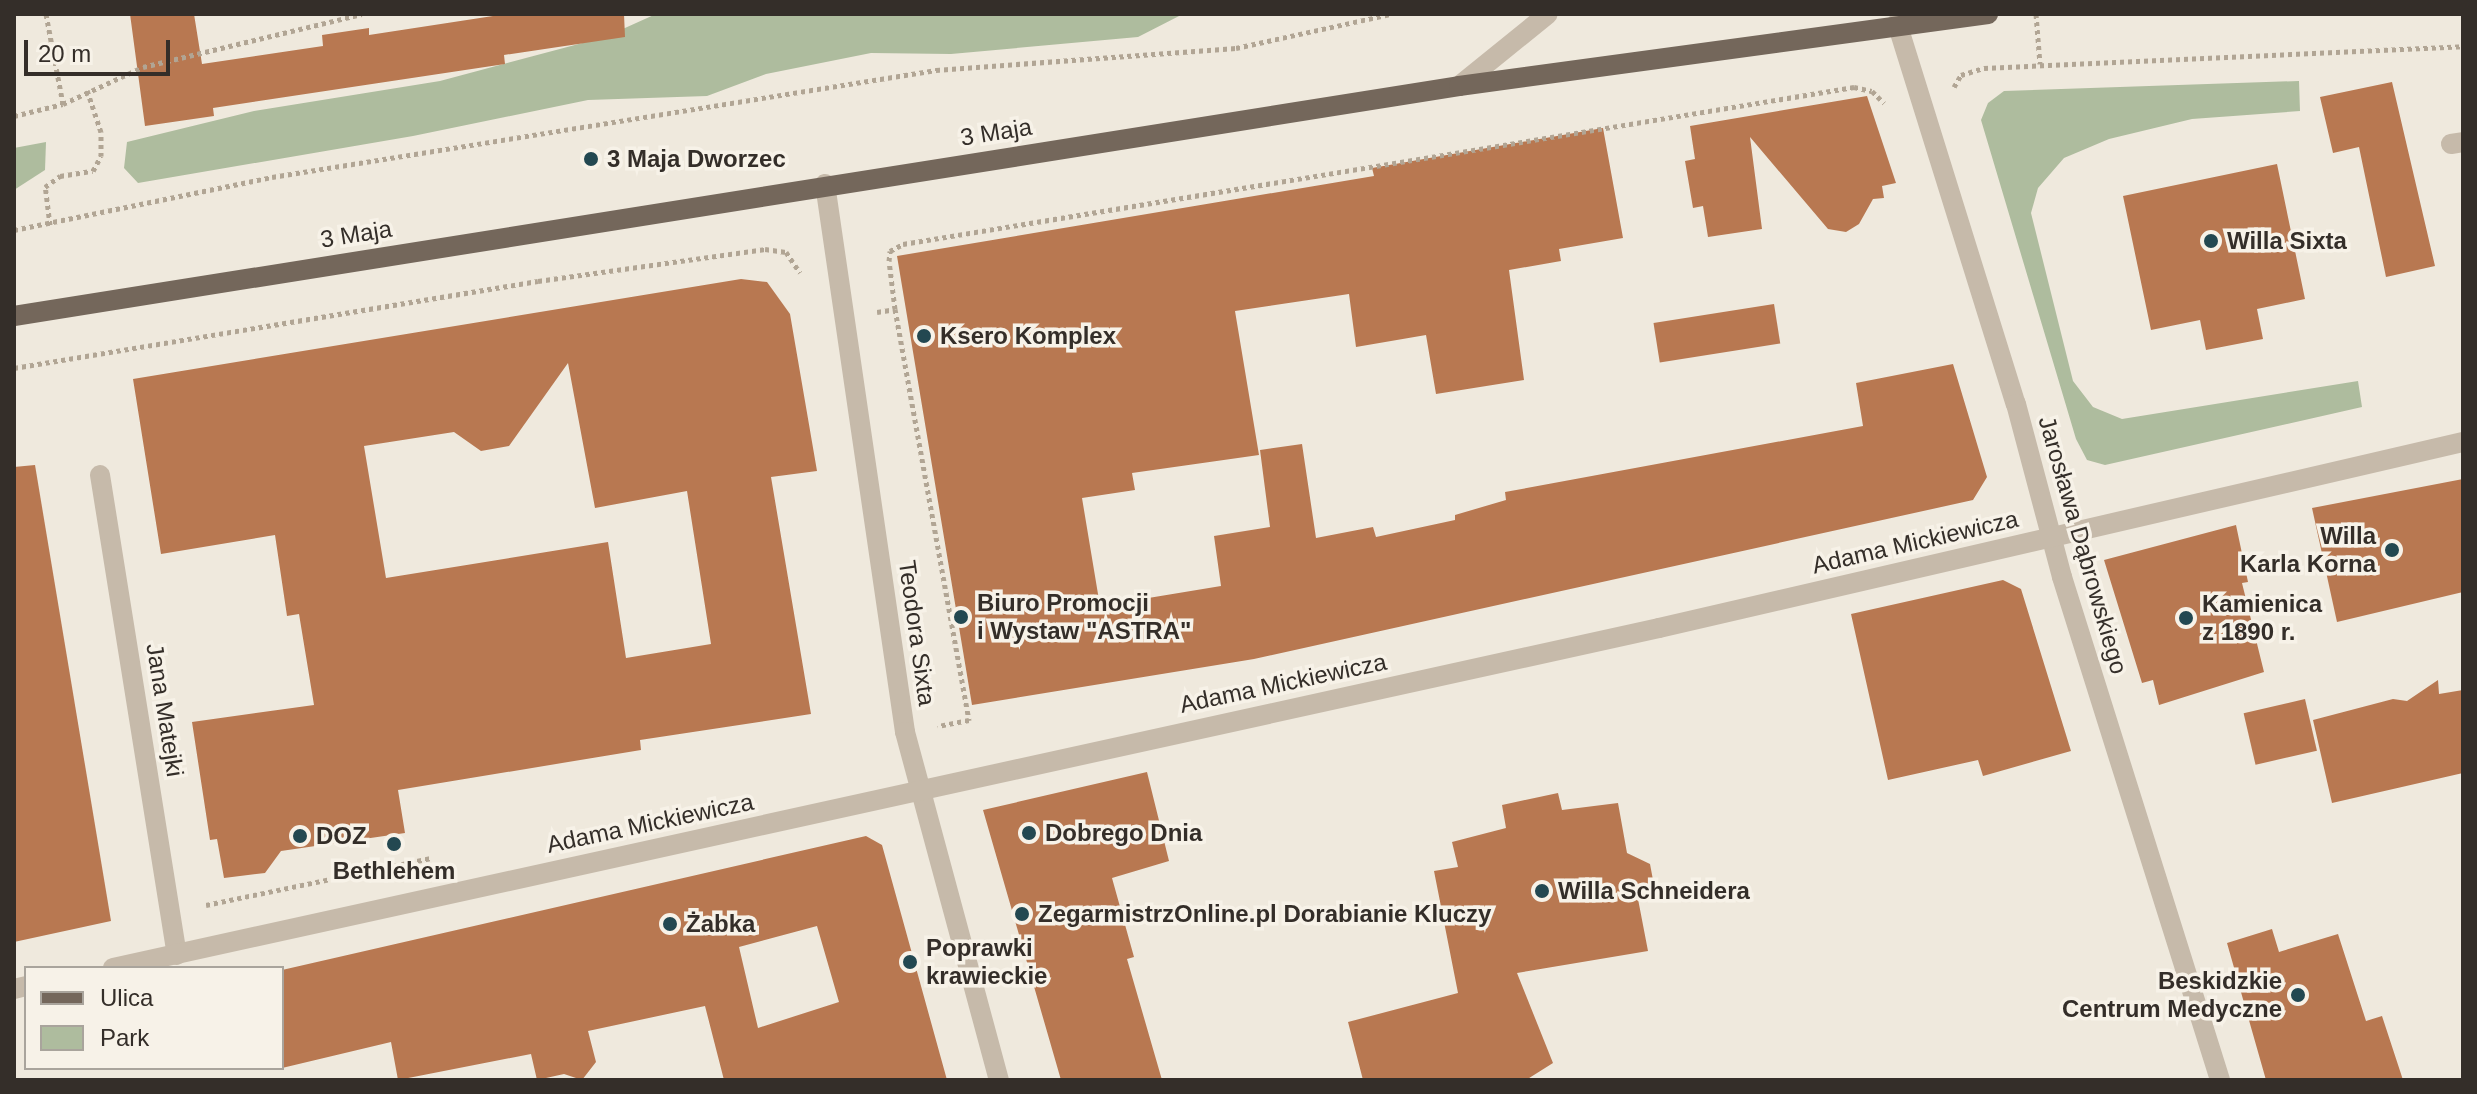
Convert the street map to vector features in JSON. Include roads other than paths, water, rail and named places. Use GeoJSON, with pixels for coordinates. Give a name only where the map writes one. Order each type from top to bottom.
{"type":"FeatureCollection","features":[{"type":"Feature","properties":{"kind":"main road","name":"3 Maja"},"geometry":{"type":"LineString","coordinates":[[14,316],[825,184],[1459,86],[1897,23],[1988,14]]}},
{"type":"Feature","properties":{"kind":"street"},"geometry":{"type":"LineString","coordinates":[[1459,86],[1548,14]]}},
{"type":"Feature","properties":{"kind":"street","name":"Jarosława Dąbrowskiego"},"geometry":{"type":"LineString","coordinates":[[1897,23],[2016,404],[2050,536],[2220,1080]]}},
{"type":"Feature","properties":{"kind":"street","name":"Teodora Sixta"},"geometry":{"type":"LineString","coordinates":[[825,184],[905,732],[999,1080]]}},
{"type":"Feature","properties":{"kind":"street","name":"Adama Mickiewicza"},"geometry":{"type":"LineString","coordinates":[[123,966],[2463,442]]}},
{"type":"Feature","properties":{"kind":"street","name":"Jana Matejki"},"geometry":{"type":"LineString","coordinates":[[100,475],[177,955]]}},
{"type":"Feature","properties":{"kind":"place","name":"3 Maja Dworzec"},"geometry":{"type":"Point","coordinates":[591,159]}},
{"type":"Feature","properties":{"kind":"place","name":"Willa Sixta"},"geometry":{"type":"Point","coordinates":[2211,241]}},
{"type":"Feature","properties":{"kind":"place","name":"Ksero Komplex"},"geometry":{"type":"Point","coordinates":[924,336]}},
{"type":"Feature","properties":{"kind":"place","name":"Willa Karla Korna"},"geometry":{"type":"Point","coordinates":[2392,550]}},
{"type":"Feature","properties":{"kind":"place","name":"Biuro Promocji i Wystaw \"ASTRA\""},"geometry":{"type":"Point","coordinates":[961,617]}},
{"type":"Feature","properties":{"kind":"place","name":"Kamienica z 1890 r."},"geometry":{"type":"Point","coordinates":[2186,618]}},
{"type":"Feature","properties":{"kind":"place","name":"Dobrego Dnia"},"geometry":{"type":"Point","coordinates":[1029,833]}},
{"type":"Feature","properties":{"kind":"place","name":"DOZ"},"geometry":{"type":"Point","coordinates":[300,836]}},
{"type":"Feature","properties":{"kind":"place","name":"Bethlehem"},"geometry":{"type":"Point","coordinates":[394,844]}},
{"type":"Feature","properties":{"kind":"place","name":"Willa Schneidera"},"geometry":{"type":"Point","coordinates":[1542,891]}},
{"type":"Feature","properties":{"kind":"place","name":"ZegarmistrzOnline.pl Dorabianie Kluczy"},"geometry":{"type":"Point","coordinates":[1022,914]}},
{"type":"Feature","properties":{"kind":"place","name":"Żabka"},"geometry":{"type":"Point","coordinates":[670,924]}},
{"type":"Feature","properties":{"kind":"place","name":"Poprawki krawieckie"},"geometry":{"type":"Point","coordinates":[910,962]}},
{"type":"Feature","properties":{"kind":"place","name":"Beskidzkie Centrum Medyczne"},"geometry":{"type":"Point","coordinates":[2298,995]}}]}
